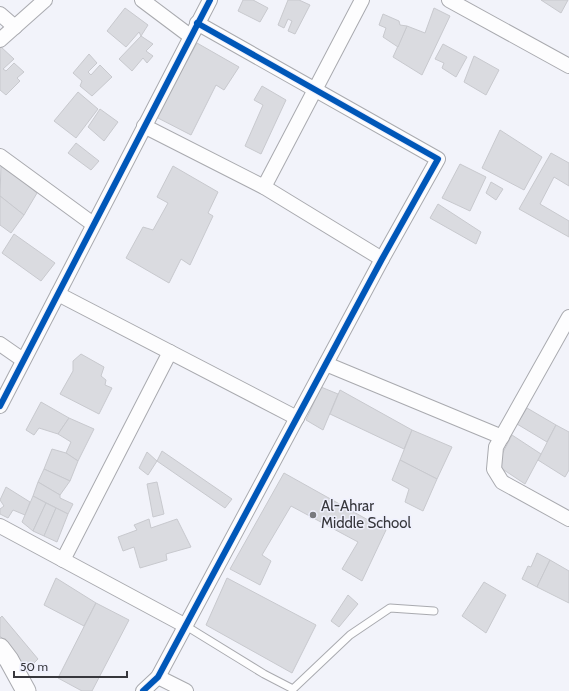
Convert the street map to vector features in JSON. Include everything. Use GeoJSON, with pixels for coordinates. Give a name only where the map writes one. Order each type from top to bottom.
{"type":"FeatureCollection","features":[{"type":"Feature","properties":{"kind":"main road"},"geometry":{"type":"LineString","coordinates":[[0,648],[9,660],[26,691]]}},
{"type":"Feature","properties":{"kind":"street"},"geometry":{"type":"LineString","coordinates":[[0,40],[45,0]]}},
{"type":"Feature","properties":{"kind":"street"},"geometry":{"type":"LineString","coordinates":[[142,0],[190,36]]}},
{"type":"Feature","properties":{"kind":"street"},"geometry":{"type":"LineString","coordinates":[[0,406],[190,36],[210,0]]}},
{"type":"Feature","properties":{"kind":"street"},"geometry":{"type":"LineString","coordinates":[[264,187],[362,0]]}},
{"type":"Feature","properties":{"kind":"street"},"geometry":{"type":"LineString","coordinates":[[449,0],[569,66]]}},
{"type":"Feature","properties":{"kind":"street"},"geometry":{"type":"LineString","coordinates":[[0,14],[15,27]]}},
{"type":"Feature","properties":{"kind":"street"},"geometry":{"type":"LineString","coordinates":[[144,691],[158,677],[382,259],[438,159],[197,23]]}},
{"type":"Feature","properties":{"kind":"street"},"geometry":{"type":"LineString","coordinates":[[144,126],[264,187],[382,259]]}},
{"type":"Feature","properties":{"kind":"street"},"geometry":{"type":"LineString","coordinates":[[0,156],[94,224]]}},
{"type":"Feature","properties":{"kind":"street"},"geometry":{"type":"LineString","coordinates":[[58,294],[297,418]]}},
{"type":"Feature","properties":{"kind":"street"},"geometry":{"type":"LineString","coordinates":[[569,317],[565,335],[496,447],[494,469],[502,482],[569,519]]}},
{"type":"Feature","properties":{"kind":"street"},"geometry":{"type":"LineString","coordinates":[[0,344],[23,360]]}},
{"type":"Feature","properties":{"kind":"street"},"geometry":{"type":"LineString","coordinates":[[63,560],[170,352]]}},
{"type":"Feature","properties":{"kind":"street"},"geometry":{"type":"LineString","coordinates":[[326,364],[502,437]]}},
{"type":"Feature","properties":{"kind":"street"},"geometry":{"type":"LineString","coordinates":[[0,526],[186,626]]}},
{"type":"Feature","properties":{"kind":"street"},"geometry":{"type":"LineString","coordinates":[[158,677],[186,691]]}},
{"type":"Feature","properties":{"kind":"lane"},"geometry":{"type":"LineString","coordinates":[[186,626],[264,674],[293,689],[350,635],[390,608],[434,611]]}},
{"type":"Feature","properties":{"kind":"building"},"geometry":{"type":"Polygon","coordinates":[[[243,0],[253,0],[268,8],[260,22],[238,11],[243,0]]]}},
{"type":"Feature","properties":{"kind":"building"},"geometry":{"type":"Polygon","coordinates":[[[288,0],[299,0],[310,5],[295,34],[288,31],[292,21],[288,19],[284,28],[278,25],[288,0]]]}},
{"type":"Feature","properties":{"kind":"building"},"geometry":{"type":"Polygon","coordinates":[[[541,0],[568,0],[561,13],[541,0]]]}},
{"type":"Feature","properties":{"kind":"building"},"geometry":{"type":"Polygon","coordinates":[[[125,8],[148,25],[141,36],[139,32],[126,47],[107,31],[125,8]]]}},
{"type":"Feature","properties":{"kind":"building"},"geometry":{"type":"Polygon","coordinates":[[[434,8],[450,16],[422,75],[393,57],[407,26],[425,33],[434,8]]]}},
{"type":"Feature","properties":{"kind":"building"},"geometry":{"type":"Polygon","coordinates":[[[383,14],[399,21],[400,25],[407,26],[398,47],[383,37],[386,28],[379,25],[383,14]]]}},
{"type":"Feature","properties":{"kind":"building"},"geometry":{"type":"Polygon","coordinates":[[[141,36],[153,44],[146,51],[153,56],[147,63],[143,58],[132,71],[119,59],[141,36]]]}},
{"type":"Feature","properties":{"kind":"building"},"geometry":{"type":"Polygon","coordinates":[[[197,43],[239,67],[224,90],[216,85],[191,135],[156,117],[197,43]]]}},
{"type":"Feature","properties":{"kind":"building"},"geometry":{"type":"Polygon","coordinates":[[[443,44],[467,57],[456,77],[442,68],[444,63],[435,59],[443,44]]]}},
{"type":"Feature","properties":{"kind":"building"},"geometry":{"type":"Polygon","coordinates":[[[0,46],[14,59],[3,69],[6,71],[14,63],[24,72],[17,78],[20,81],[6,95],[0,90],[0,46]]]}},
{"type":"Feature","properties":{"kind":"building"},"geometry":{"type":"Polygon","coordinates":[[[89,54],[97,63],[88,72],[91,75],[100,65],[112,77],[92,96],[80,86],[82,81],[73,73],[89,54]]]}},
{"type":"Feature","properties":{"kind":"building"},"geometry":{"type":"Polygon","coordinates":[[[474,56],[499,70],[486,95],[464,82],[474,56]]]}},
{"type":"Feature","properties":{"kind":"building"},"geometry":{"type":"Polygon","coordinates":[[[262,86],[286,100],[261,154],[245,146],[263,105],[254,100],[262,86]]]}},
{"type":"Feature","properties":{"kind":"building"},"geometry":{"type":"Polygon","coordinates":[[[78,92],[98,109],[76,138],[54,121],[78,92]]]}},
{"type":"Feature","properties":{"kind":"building"},"geometry":{"type":"Polygon","coordinates":[[[100,109],[118,122],[104,141],[88,127],[100,109]]]}},
{"type":"Feature","properties":{"kind":"building"},"geometry":{"type":"Polygon","coordinates":[[[500,130],[542,157],[524,190],[482,168],[500,130]]]}},
{"type":"Feature","properties":{"kind":"building"},"geometry":{"type":"Polygon","coordinates":[[[76,143],[99,161],[91,170],[68,153],[76,143]]]}},
{"type":"Feature","properties":{"kind":"building"},"geometry":{"type":"Polygon","coordinates":[[[551,153],[569,163],[569,186],[554,177],[540,204],[569,221],[569,237],[519,209],[551,153]]]}},
{"type":"Feature","properties":{"kind":"building"},"geometry":{"type":"Polygon","coordinates":[[[1,164],[37,193],[24,215],[0,196],[1,164]]]}},
{"type":"Feature","properties":{"kind":"building"},"geometry":{"type":"Polygon","coordinates":[[[460,164],[486,177],[470,211],[442,198],[460,164]]]}},
{"type":"Feature","properties":{"kind":"building"},"geometry":{"type":"Polygon","coordinates":[[[173,166],[218,192],[208,213],[213,216],[190,265],[181,259],[169,283],[126,258],[143,227],[153,230],[168,203],[157,197],[173,166]]]}},
{"type":"Feature","properties":{"kind":"building"},"geometry":{"type":"Polygon","coordinates":[[[491,182],[503,189],[496,200],[486,193],[491,182]]]}},
{"type":"Feature","properties":{"kind":"building"},"geometry":{"type":"Polygon","coordinates":[[[0,196],[24,215],[11,233],[0,225],[0,196]]]}},
{"type":"Feature","properties":{"kind":"building"},"geometry":{"type":"Polygon","coordinates":[[[438,204],[481,232],[476,244],[430,218],[438,204]]]}},
{"type":"Feature","properties":{"kind":"building"},"geometry":{"type":"Polygon","coordinates":[[[14,234],[55,263],[41,281],[2,253],[14,234]]]}},
{"type":"Feature","properties":{"kind":"building"},"geometry":{"type":"Polygon","coordinates":[[[81,354],[104,367],[101,376],[106,380],[105,385],[112,388],[99,414],[60,394],[73,371],[73,361],[81,354]]]}},
{"type":"Feature","properties":{"kind":"building"},"geometry":{"type":"Polygon","coordinates":[[[321,387],[338,394],[323,430],[306,420],[321,387]]]}},
{"type":"Feature","properties":{"kind":"building"},"geometry":{"type":"Polygon","coordinates":[[[340,390],[412,430],[404,449],[330,414],[340,390]]]}},
{"type":"Feature","properties":{"kind":"building"},"geometry":{"type":"Polygon","coordinates":[[[41,402],[69,418],[58,434],[39,428],[34,435],[26,430],[41,402]]]}},
{"type":"Feature","properties":{"kind":"building"},"geometry":{"type":"Polygon","coordinates":[[[527,408],[556,425],[547,442],[517,424],[527,408]]]}},
{"type":"Feature","properties":{"kind":"building"},"geometry":{"type":"Polygon","coordinates":[[[69,418],[94,429],[78,461],[66,453],[71,442],[58,434],[69,418]]]}},
{"type":"Feature","properties":{"kind":"building"},"geometry":{"type":"Polygon","coordinates":[[[556,425],[569,432],[569,470],[565,477],[538,460],[556,425]]]}},
{"type":"Feature","properties":{"kind":"building"},"geometry":{"type":"Polygon","coordinates":[[[412,430],[452,447],[437,479],[400,460],[412,430]]]}},
{"type":"Feature","properties":{"kind":"building"},"geometry":{"type":"Polygon","coordinates":[[[512,435],[541,454],[525,484],[498,466],[498,462],[512,435]]]}},
{"type":"Feature","properties":{"kind":"building"},"geometry":{"type":"Polygon","coordinates":[[[52,449],[66,453],[78,461],[70,481],[44,469],[52,449]]]}},
{"type":"Feature","properties":{"kind":"building"},"geometry":{"type":"Polygon","coordinates":[[[162,451],[232,499],[225,508],[157,461],[162,451]]]}},
{"type":"Feature","properties":{"kind":"building"},"geometry":{"type":"Polygon","coordinates":[[[147,452],[157,461],[148,475],[139,468],[147,452]]]}},
{"type":"Feature","properties":{"kind":"building"},"geometry":{"type":"Polygon","coordinates":[[[400,460],[437,479],[423,511],[405,502],[409,489],[392,480],[400,460]]]}},
{"type":"Feature","properties":{"kind":"building"},"geometry":{"type":"Polygon","coordinates":[[[44,469],[70,481],[60,495],[38,482],[44,469]]]}},
{"type":"Feature","properties":{"kind":"building"},"geometry":{"type":"Polygon","coordinates":[[[284,473],[386,530],[362,581],[342,569],[358,542],[291,506],[262,555],[271,561],[260,585],[230,569],[284,473]]]}},
{"type":"Feature","properties":{"kind":"building"},"geometry":{"type":"Polygon","coordinates":[[[38,482],[60,495],[60,498],[73,504],[68,514],[33,496],[38,482]]]}},
{"type":"Feature","properties":{"kind":"building"},"geometry":{"type":"Polygon","coordinates":[[[157,482],[164,514],[153,517],[147,484],[157,482]]]}},
{"type":"Feature","properties":{"kind":"building"},"geometry":{"type":"Polygon","coordinates":[[[6,487],[30,502],[25,515],[13,510],[8,518],[0,514],[0,509],[4,506],[0,500],[6,487]]]}},
{"type":"Feature","properties":{"kind":"building"},"geometry":{"type":"Polygon","coordinates":[[[33,496],[46,503],[33,531],[22,522],[33,496]]]}},
{"type":"Feature","properties":{"kind":"building"},"geometry":{"type":"Polygon","coordinates":[[[46,503],[56,508],[44,536],[33,531],[46,503]]]}},
{"type":"Feature","properties":{"kind":"building"},"geometry":{"type":"Polygon","coordinates":[[[56,508],[68,514],[57,542],[44,536],[56,508]]]}},
{"type":"Feature","properties":{"kind":"building"},"geometry":{"type":"Polygon","coordinates":[[[149,519],[151,528],[177,519],[191,547],[166,554],[167,560],[140,568],[134,547],[123,551],[118,537],[137,530],[134,525],[149,519]]]}},
{"type":"Feature","properties":{"kind":"building"},"geometry":{"type":"Polygon","coordinates":[[[537,553],[550,560],[537,587],[522,579],[528,566],[531,567],[537,553]]]}},
{"type":"Feature","properties":{"kind":"building"},"geometry":{"type":"Polygon","coordinates":[[[550,560],[569,571],[569,603],[537,587],[550,560]]]}},
{"type":"Feature","properties":{"kind":"building"},"geometry":{"type":"Polygon","coordinates":[[[56,578],[96,603],[84,626],[44,605],[56,578]]]}},
{"type":"Feature","properties":{"kind":"building"},"geometry":{"type":"Polygon","coordinates":[[[227,578],[316,625],[292,673],[206,625],[227,578]]]}},
{"type":"Feature","properties":{"kind":"building"},"geometry":{"type":"Polygon","coordinates":[[[484,582],[506,595],[486,633],[462,616],[484,582]]]}},
{"type":"Feature","properties":{"kind":"building"},"geometry":{"type":"Polygon","coordinates":[[[348,595],[358,604],[339,627],[331,621],[348,595]]]}},
{"type":"Feature","properties":{"kind":"building"},"geometry":{"type":"Polygon","coordinates":[[[96,603],[129,620],[92,691],[82,691],[58,678],[96,603]]]}},
{"type":"Feature","properties":{"kind":"building"},"geometry":{"type":"Polygon","coordinates":[[[2,616],[38,659],[28,669],[0,636],[0,618],[2,616]]]}},
{"type":"Feature","properties":{"kind":"cycle path"},"geometry":{"type":"LineString","coordinates":[[0,406],[210,0]]}},
{"type":"Feature","properties":{"kind":"cycle path"},"geometry":{"type":"LineString","coordinates":[[143,691],[158,677],[382,259],[438,159],[197,23]]}},
{"type":"Feature","properties":{"kind":"place","name":"Al-Ahrar Middle School"},"geometry":{"type":"Point","coordinates":[313,515]}}]}
